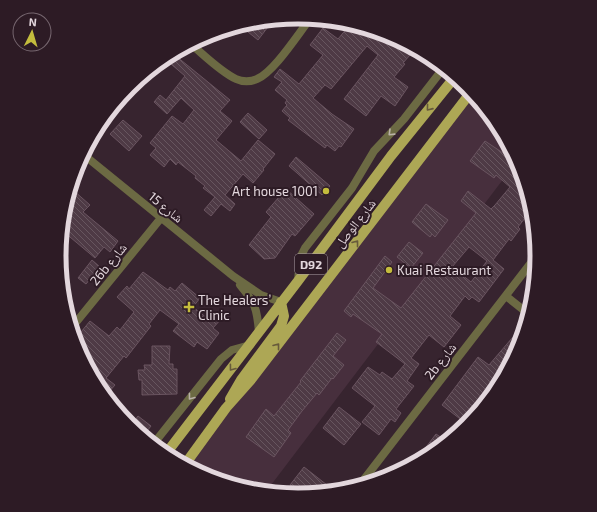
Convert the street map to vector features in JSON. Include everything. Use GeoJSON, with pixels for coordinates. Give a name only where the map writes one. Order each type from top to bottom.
{"type":"FeatureCollection","features":[{"type":"Feature","properties":{"kind":"main road","name":"شارع الوصل"},"geometry":{"type":"LineString","coordinates":[[170,449],[391,156],[451,82]]}},
{"type":"Feature","properties":{"kind":"main road","name":"شارع الوصل"},"geometry":{"type":"LineString","coordinates":[[188,460],[226,408],[250,381],[467,97]]}},
{"type":"Feature","properties":{"kind":"main road"},"geometry":{"type":"LineString","coordinates":[[226,408],[236,386],[281,326],[284,316],[281,302]]}},
{"type":"Feature","properties":{"kind":"street"},"geometry":{"type":"LineString","coordinates":[[196,48],[229,75],[238,80],[248,81],[258,79],[275,64],[306,24]]}},
{"type":"Feature","properties":{"kind":"street","name":"شارع الوصل"},"geometry":{"type":"LineString","coordinates":[[298,281],[300,258],[305,248],[352,188],[374,151],[404,119],[440,72]]}},
{"type":"Feature","properties":{"kind":"street","name":"شارع 15"},"geometry":{"type":"LineString","coordinates":[[88,158],[233,276],[261,295],[281,302]]}},
{"type":"Feature","properties":{"kind":"street","name":"26b شارع"},"geometry":{"type":"LineString","coordinates":[[76,322],[161,218]]}},
{"type":"Feature","properties":{"kind":"street","name":"2b شارع"},"geometry":{"type":"LineString","coordinates":[[365,478],[530,264]]}},
{"type":"Feature","properties":{"kind":"street","name":"شارع 15"},"geometry":{"type":"LineString","coordinates":[[233,276],[252,299],[255,305],[259,332]]}},
{"type":"Feature","properties":{"kind":"street"},"geometry":{"type":"LineString","coordinates":[[506,296],[524,310]]}},
{"type":"Feature","properties":{"kind":"street"},"geometry":{"type":"LineString","coordinates":[[157,440],[221,359],[232,350],[250,344]]}},
{"type":"Feature","properties":{"kind":"shaded area"},"geometry":{"type":"Polygon","coordinates":[[[467,97],[491,127],[507,153],[513,167],[270,486],[253,484],[224,476],[189,460],[467,97]]]}},
{"type":"Feature","properties":{"kind":"building"},"geometry":{"type":"Polygon","coordinates":[[[269,26],[258,40],[246,30],[269,26]]]}},
{"type":"Feature","properties":{"kind":"building"},"geometry":{"type":"Polygon","coordinates":[[[323,28],[338,39],[347,29],[373,36],[401,48],[410,55],[403,63],[405,64],[394,77],[408,87],[395,106],[381,96],[366,116],[344,99],[378,55],[367,46],[331,89],[325,85],[313,98],[332,114],[354,129],[341,147],[339,146],[335,151],[327,145],[325,148],[288,120],[290,118],[282,111],[287,105],[285,103],[287,100],[275,90],[282,82],[274,77],[280,69],[299,84],[323,55],[310,45],[323,28]]]}},
{"type":"Feature","properties":{"kind":"building"},"geometry":{"type":"Polygon","coordinates":[[[178,58],[230,100],[220,111],[232,121],[216,140],[241,161],[258,140],[275,154],[253,183],[243,174],[225,195],[235,204],[230,211],[221,204],[211,216],[204,210],[215,197],[203,188],[205,186],[195,178],[196,176],[178,162],[176,165],[170,159],[164,167],[150,155],[156,148],[150,143],[172,116],[183,124],[194,110],[181,98],[167,114],[154,102],[160,95],[166,100],[185,76],[171,62],[178,58]]]}},
{"type":"Feature","properties":{"kind":"building"},"geometry":{"type":"Polygon","coordinates":[[[248,113],[267,130],[259,139],[240,122],[248,113]]]}},
{"type":"Feature","properties":{"kind":"building"},"geometry":{"type":"Polygon","coordinates":[[[123,120],[142,136],[129,151],[110,134],[123,120]]]}},
{"type":"Feature","properties":{"kind":"building"},"geometry":{"type":"Polygon","coordinates":[[[485,141],[509,157],[507,160],[513,167],[523,196],[527,216],[518,227],[520,229],[511,241],[509,239],[493,260],[504,269],[479,302],[472,297],[469,300],[465,296],[450,316],[461,325],[444,347],[429,335],[411,358],[419,364],[407,381],[414,386],[396,409],[401,413],[395,422],[391,419],[379,435],[362,422],[375,406],[352,388],[368,367],[380,375],[382,372],[392,379],[405,364],[376,342],[382,334],[353,314],[351,317],[344,311],[385,256],[392,262],[373,288],[401,308],[476,213],[461,201],[468,191],[491,209],[510,187],[496,175],[494,178],[470,161],[485,141]],[[469,247],[452,267],[471,282],[487,261],[469,247]]]}},
{"type":"Feature","properties":{"kind":"building"},"geometry":{"type":"Polygon","coordinates":[[[296,157],[330,186],[322,195],[289,166],[296,157]]]}},
{"type":"Feature","properties":{"kind":"building"},"geometry":{"type":"Polygon","coordinates":[[[286,189],[314,214],[295,236],[292,234],[275,258],[264,259],[249,245],[271,217],[266,212],[286,189]]]}},
{"type":"Feature","properties":{"kind":"building"},"geometry":{"type":"Polygon","coordinates":[[[75,192],[90,205],[83,212],[118,241],[110,252],[104,247],[95,258],[67,235],[75,192]]]}},
{"type":"Feature","properties":{"kind":"building"},"geometry":{"type":"Polygon","coordinates":[[[426,204],[448,220],[435,237],[432,234],[430,237],[412,222],[426,204]]]}},
{"type":"Feature","properties":{"kind":"building"},"geometry":{"type":"Polygon","coordinates":[[[409,242],[423,253],[411,268],[397,257],[409,242]]]}},
{"type":"Feature","properties":{"kind":"building"},"geometry":{"type":"Polygon","coordinates":[[[92,260],[100,267],[86,284],[78,278],[92,260]]]}},
{"type":"Feature","properties":{"kind":"building"},"geometry":{"type":"Polygon","coordinates":[[[143,272],[168,290],[170,287],[175,291],[182,283],[200,298],[193,307],[207,318],[213,311],[222,318],[213,328],[219,333],[207,349],[197,342],[194,347],[173,331],[179,324],[160,310],[149,324],[151,326],[126,358],[124,356],[106,378],[115,385],[110,391],[90,359],[80,333],[90,321],[109,336],[117,327],[120,330],[134,312],[117,297],[127,286],[129,289],[143,272]]]}},
{"type":"Feature","properties":{"kind":"building"},"geometry":{"type":"Polygon","coordinates":[[[518,331],[507,359],[491,385],[483,397],[463,420],[442,405],[478,357],[489,365],[518,331]]]}},
{"type":"Feature","properties":{"kind":"building"},"geometry":{"type":"Polygon","coordinates":[[[337,333],[346,340],[333,356],[344,365],[319,395],[317,393],[302,411],[288,430],[291,433],[274,457],[246,437],[266,409],[274,416],[337,333]]]}},
{"type":"Feature","properties":{"kind":"building"},"geometry":{"type":"Polygon","coordinates":[[[152,346],[170,346],[169,364],[173,364],[173,369],[177,369],[177,394],[142,395],[142,380],[139,380],[138,370],[145,370],[144,365],[152,365],[152,346]]]}},
{"type":"Feature","properties":{"kind":"building"},"geometry":{"type":"Polygon","coordinates":[[[339,407],[361,424],[344,445],[323,428],[339,407]]]}},
{"type":"Feature","properties":{"kind":"building"},"geometry":{"type":"Polygon","coordinates":[[[138,416],[151,426],[147,431],[135,421],[138,416]]]}},
{"type":"Feature","properties":{"kind":"building"},"geometry":{"type":"Polygon","coordinates":[[[436,434],[442,438],[440,440],[422,452],[436,434]]]}},
{"type":"Feature","properties":{"kind":"building"},"geometry":{"type":"Polygon","coordinates":[[[304,467],[327,485],[314,488],[291,488],[292,486],[290,485],[304,467]]]}},
{"type":"Feature","properties":{"kind":"place","name":"Art house 1001"},"geometry":{"type":"Point","coordinates":[326,191]}},
{"type":"Feature","properties":{"kind":"place","name":"Kuai Restaurant"},"geometry":{"type":"Point","coordinates":[389,270]}},
{"type":"Feature","properties":{"kind":"place","name":"The Healers’ Clinic"},"geometry":{"type":"Point","coordinates":[189,307]}}]}
